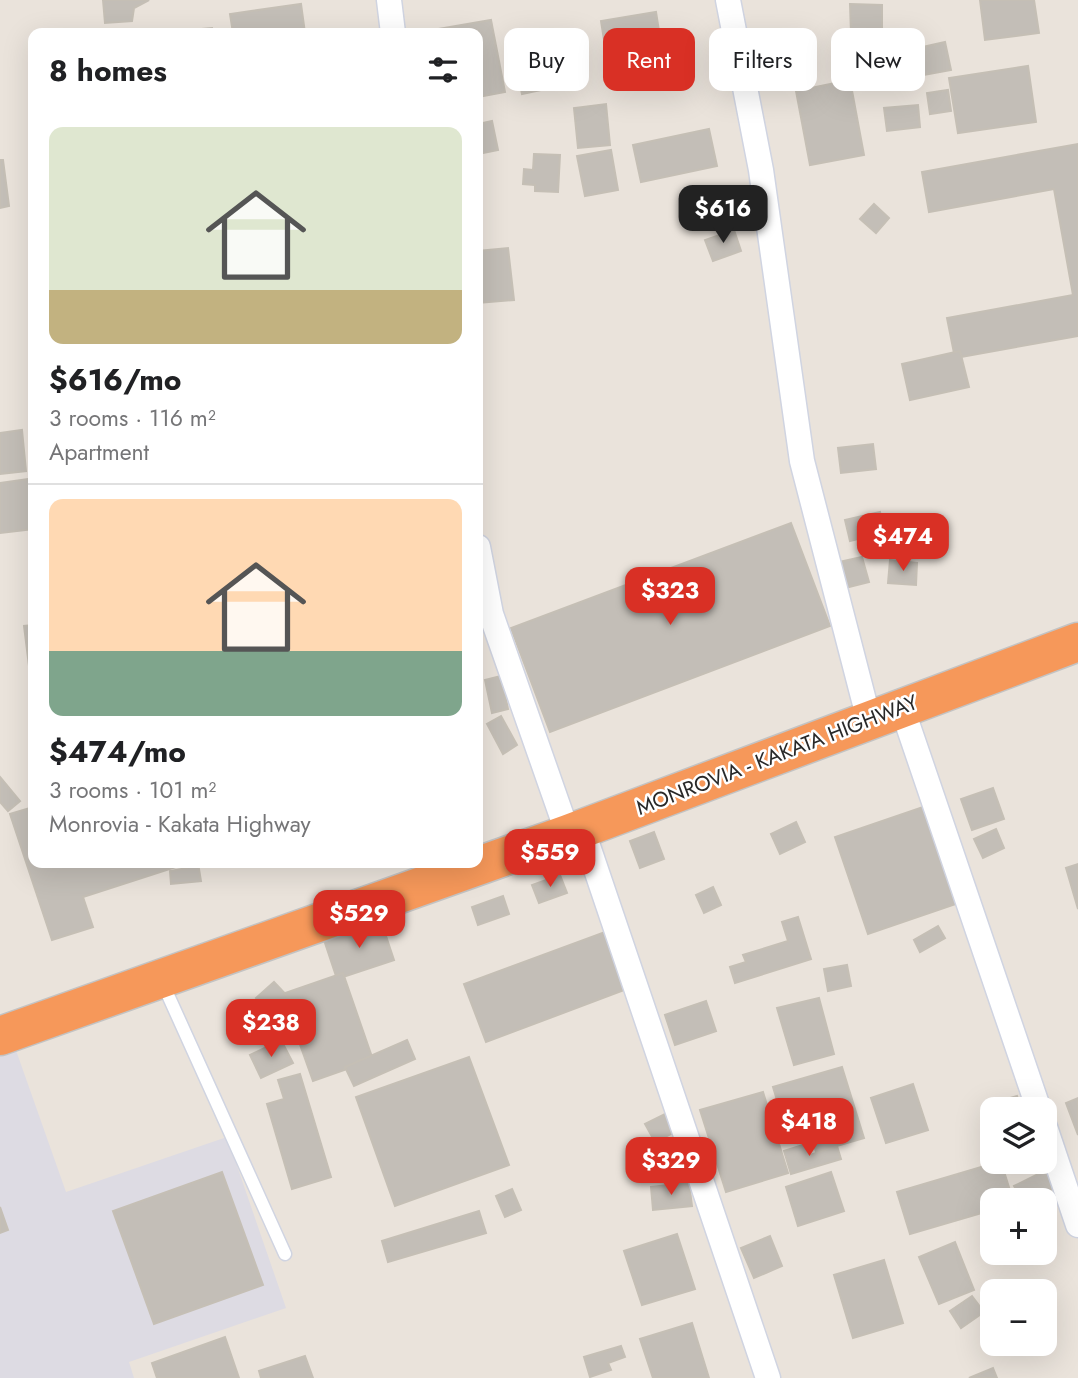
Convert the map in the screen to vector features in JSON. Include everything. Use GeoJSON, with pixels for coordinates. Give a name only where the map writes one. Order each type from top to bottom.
{"type":"FeatureCollection","features":[{"type":"Feature","properties":{"kind":"highway","name":"MONROVIA - KAKATA HIGHWAY"},"geometry":{"type":"LineString","coordinates":[[483,864],[1078,642]]}},
{"type":"Feature","properties":{"kind":"highway","name":"MONROVIA - KAKATA HIGHWAY"},"geometry":{"type":"LineString","coordinates":[[0,1036],[471,868]]}},
{"type":"Feature","properties":{"kind":"street"},"geometry":{"type":"LineString","coordinates":[[389,0],[392,28]]}},
{"type":"Feature","properties":{"kind":"street"},"geometry":{"type":"LineString","coordinates":[[728,0],[761,170],[802,461],[886,714],[1034,1097]]}},
{"type":"Feature","properties":{"kind":"street"},"geometry":{"type":"LineString","coordinates":[[483,573],[491,614],[568,834],[587,843],[768,1378]]}},
{"type":"Feature","properties":{"kind":"street"},"geometry":{"type":"LineString","coordinates":[[1057,1163],[1078,1225]]}},
{"type":"Feature","properties":{"kind":"lane"},"geometry":{"type":"LineString","coordinates":[[160,977],[285,1254]]}},
{"type":"Feature","properties":{"kind":"shaded area"},"geometry":{"type":"Polygon","coordinates":[[[6,1022],[66,1192],[227,1137],[286,1308],[129,1362],[134,1378],[0,1378],[0,1024],[6,1022]]]}},
{"type":"Feature","properties":{"kind":"building"},"geometry":{"type":"Polygon","coordinates":[[[103,0],[149,0],[134,8],[132,21],[105,23],[103,0]]]}},
{"type":"Feature","properties":{"kind":"building"},"geometry":{"type":"Polygon","coordinates":[[[980,0],[1034,0],[1039,33],[985,40],[980,0]]]}},
{"type":"Feature","properties":{"kind":"building"},"geometry":{"type":"Polygon","coordinates":[[[301,4],[304,28],[232,28],[230,14],[301,4]]]}},
{"type":"Feature","properties":{"kind":"building"},"geometry":{"type":"Polygon","coordinates":[[[850,4],[882,5],[882,28],[851,28],[850,4]]]}},
{"type":"Feature","properties":{"kind":"building"},"geometry":{"type":"Polygon","coordinates":[[[656,12],[659,28],[603,28],[603,34],[601,21],[656,12]]]}},
{"type":"Feature","properties":{"kind":"building"},"geometry":{"type":"Polygon","coordinates":[[[491,20],[505,92],[483,96],[483,28],[444,28],[491,20]]]}},
{"type":"Feature","properties":{"kind":"building"},"geometry":{"type":"Polygon","coordinates":[[[945,42],[951,70],[925,75],[925,46],[945,42]]]}},
{"type":"Feature","properties":{"kind":"building"},"geometry":{"type":"Polygon","coordinates":[[[1028,66],[1036,122],[958,133],[949,78],[1028,66]]]}},
{"type":"Feature","properties":{"kind":"building"},"geometry":{"type":"Polygon","coordinates":[[[831,84],[831,91],[852,91],[864,155],[810,165],[796,91],[817,91],[817,87],[831,84]]]}},
{"type":"Feature","properties":{"kind":"building"},"geometry":{"type":"Polygon","coordinates":[[[948,90],[951,111],[930,114],[927,93],[948,90]]]}},
{"type":"Feature","properties":{"kind":"building"},"geometry":{"type":"Polygon","coordinates":[[[606,104],[610,145],[578,148],[574,108],[606,104]]]}},
{"type":"Feature","properties":{"kind":"building"},"geometry":{"type":"Polygon","coordinates":[[[918,105],[920,127],[887,131],[884,108],[918,105]]]}},
{"type":"Feature","properties":{"kind":"building"},"geometry":{"type":"Polygon","coordinates":[[[492,121],[498,150],[483,153],[483,123],[492,121]]]}},
{"type":"Feature","properties":{"kind":"building"},"geometry":{"type":"Polygon","coordinates":[[[709,129],[717,166],[641,182],[633,145],[709,129]]]}},
{"type":"Feature","properties":{"kind":"building"},"geometry":{"type":"Polygon","coordinates":[[[1078,144],[1078,336],[955,358],[947,318],[1073,295],[1054,189],[929,212],[922,172],[1078,144]]]}},
{"type":"Feature","properties":{"kind":"building"},"geometry":{"type":"Polygon","coordinates":[[[611,150],[618,190],[585,196],[577,156],[611,150]]]}},
{"type":"Feature","properties":{"kind":"building"},"geometry":{"type":"Polygon","coordinates":[[[534,154],[560,155],[558,192],[535,191],[535,185],[523,184],[524,169],[533,170],[534,154]]]}},
{"type":"Feature","properties":{"kind":"building"},"geometry":{"type":"Polygon","coordinates":[[[0,160],[3,160],[9,206],[0,208],[0,160]]]}},
{"type":"Feature","properties":{"kind":"building"},"geometry":{"type":"Polygon","coordinates":[[[874,204],[889,218],[876,233],[860,219],[874,204]]]}},
{"type":"Feature","properties":{"kind":"building"},"geometry":{"type":"Polygon","coordinates":[[[734,230],[741,251],[713,261],[705,240],[734,230]]]}},
{"type":"Feature","properties":{"kind":"building"},"geometry":{"type":"Polygon","coordinates":[[[508,248],[514,300],[483,303],[483,250],[508,248]]]}},
{"type":"Feature","properties":{"kind":"building"},"geometry":{"type":"Polygon","coordinates":[[[960,351],[969,387],[910,400],[902,364],[960,351]]]}},
{"type":"Feature","properties":{"kind":"building"},"geometry":{"type":"Polygon","coordinates":[[[22,430],[26,471],[0,474],[0,433],[22,430]]]}},
{"type":"Feature","properties":{"kind":"building"},"geometry":{"type":"Polygon","coordinates":[[[873,444],[876,469],[841,473],[838,448],[873,444]]]}},
{"type":"Feature","properties":{"kind":"building"},"geometry":{"type":"Polygon","coordinates":[[[28,479],[28,530],[0,533],[0,483],[28,479]]]}},
{"type":"Feature","properties":{"kind":"building"},"geometry":{"type":"Polygon","coordinates":[[[880,512],[885,532],[850,541],[845,520],[880,512]]]}},
{"type":"Feature","properties":{"kind":"building"},"geometry":{"type":"Polygon","coordinates":[[[791,523],[830,626],[550,732],[511,628],[791,523]]]}},
{"type":"Feature","properties":{"kind":"building"},"geometry":{"type":"Polygon","coordinates":[[[862,557],[869,582],[845,588],[839,562],[862,557]]]}},
{"type":"Feature","properties":{"kind":"building"},"geometry":{"type":"Polygon","coordinates":[[[890,560],[917,563],[916,585],[888,583],[890,560]]]}},
{"type":"Feature","properties":{"kind":"building"},"geometry":{"type":"Polygon","coordinates":[[[24,626],[28,626],[28,658],[24,626]]]}},
{"type":"Feature","properties":{"kind":"building"},"geometry":{"type":"Polygon","coordinates":[[[501,676],[508,709],[492,713],[485,680],[501,676]]]}},
{"type":"Feature","properties":{"kind":"building"},"geometry":{"type":"Polygon","coordinates":[[[501,716],[517,745],[503,754],[487,724],[501,716]]]}},
{"type":"Feature","properties":{"kind":"building"},"geometry":{"type":"Polygon","coordinates":[[[0,777],[20,801],[8,811],[0,802],[0,777]]]}},
{"type":"Feature","properties":{"kind":"building"},"geometry":{"type":"Polygon","coordinates":[[[993,788],[1004,819],[972,830],[961,799],[993,788]]]}},
{"type":"Feature","properties":{"kind":"building"},"geometry":{"type":"Polygon","coordinates":[[[923,807],[956,904],[868,934],[835,837],[923,807]]]}},
{"type":"Feature","properties":{"kind":"building"},"geometry":{"type":"Polygon","coordinates":[[[28,809],[28,868],[10,814],[28,809]]]}},
{"type":"Feature","properties":{"kind":"building"},"geometry":{"type":"Polygon","coordinates":[[[796,822],[805,842],[780,854],[771,834],[796,822]]]}},
{"type":"Feature","properties":{"kind":"building"},"geometry":{"type":"Polygon","coordinates":[[[996,829],[1004,848],[983,858],[974,839],[996,829]]]}},
{"type":"Feature","properties":{"kind":"building"},"geometry":{"type":"Polygon","coordinates":[[[654,832],[664,859],[640,868],[630,841],[654,832]]]}},
{"type":"Feature","properties":{"kind":"building"},"geometry":{"type":"Polygon","coordinates":[[[1078,864],[1078,909],[1066,868],[1078,864]]]}},
{"type":"Feature","properties":{"kind":"building"},"geometry":{"type":"Polygon","coordinates":[[[28,868],[173,868],[83,897],[93,927],[52,940],[28,868]]]}},
{"type":"Feature","properties":{"kind":"building"},"geometry":{"type":"Polygon","coordinates":[[[199,868],[201,881],[171,884],[170,871],[199,868]]]}},
{"type":"Feature","properties":{"kind":"building"},"geometry":{"type":"Polygon","coordinates":[[[560,875],[567,893],[539,903],[532,885],[560,875]]]}},
{"type":"Feature","properties":{"kind":"building"},"geometry":{"type":"Polygon","coordinates":[[[713,887],[721,905],[704,913],[696,895],[713,887]]]}},
{"type":"Feature","properties":{"kind":"building"},"geometry":{"type":"Polygon","coordinates":[[[503,896],[509,914],[478,925],[472,907],[503,896]]]}},
{"type":"Feature","properties":{"kind":"building"},"geometry":{"type":"Polygon","coordinates":[[[798,917],[811,959],[735,983],[730,967],[746,962],[743,955],[788,941],[782,922],[798,917]]]}},
{"type":"Feature","properties":{"kind":"building"},"geometry":{"type":"Polygon","coordinates":[[[381,921],[394,960],[337,979],[324,940],[381,921]]]}},
{"type":"Feature","properties":{"kind":"building"},"geometry":{"type":"Polygon","coordinates":[[[938,926],[945,938],[920,952],[914,940],[938,926]]]}},
{"type":"Feature","properties":{"kind":"building"},"geometry":{"type":"Polygon","coordinates":[[[605,932],[627,989],[486,1042],[464,984],[605,932]]]}},
{"type":"Feature","properties":{"kind":"building"},"geometry":{"type":"Polygon","coordinates":[[[847,965],[851,986],[828,991],[824,969],[847,965]]]}},
{"type":"Feature","properties":{"kind":"building"},"geometry":{"type":"Polygon","coordinates":[[[343,973],[373,1060],[313,1081],[282,994],[343,973]]]}},
{"type":"Feature","properties":{"kind":"building"},"geometry":{"type":"Polygon","coordinates":[[[274,982],[291,1000],[273,1016],[256,998],[274,982]]]}},
{"type":"Feature","properties":{"kind":"building"},"geometry":{"type":"Polygon","coordinates":[[[819,998],[834,1054],[794,1065],[777,1008],[819,998]]]}},
{"type":"Feature","properties":{"kind":"building"},"geometry":{"type":"Polygon","coordinates":[[[706,1001],[716,1031],[675,1045],[665,1015],[706,1001]]]}},
{"type":"Feature","properties":{"kind":"building"},"geometry":{"type":"Polygon","coordinates":[[[281,1040],[293,1063],[261,1078],[250,1055],[281,1040]]]}},
{"type":"Feature","properties":{"kind":"building"},"geometry":{"type":"Polygon","coordinates":[[[407,1040],[415,1059],[354,1086],[345,1067],[407,1040]]]}},
{"type":"Feature","properties":{"kind":"building"},"geometry":{"type":"Polygon","coordinates":[[[469,1057],[509,1165],[395,1206],[356,1097],[469,1057]]]}},
{"type":"Feature","properties":{"kind":"building"},"geometry":{"type":"Polygon","coordinates":[[[842,1067],[864,1138],[816,1152],[812,1138],[798,1143],[797,1138],[789,1140],[773,1087],[842,1067]]]}},
{"type":"Feature","properties":{"kind":"building"},"geometry":{"type":"Polygon","coordinates":[[[300,1074],[331,1177],[292,1189],[267,1104],[284,1099],[278,1080],[300,1074]]]}},
{"type":"Feature","properties":{"kind":"building"},"geometry":{"type":"Polygon","coordinates":[[[913,1084],[928,1130],[886,1143],[871,1098],[913,1084]]]}},
{"type":"Feature","properties":{"kind":"building"},"geometry":{"type":"Polygon","coordinates":[[[763,1092],[788,1173],[726,1192],[700,1110],[763,1092]]]}},
{"type":"Feature","properties":{"kind":"building"},"geometry":{"type":"Polygon","coordinates":[[[1078,1098],[1078,1135],[1066,1103],[1078,1098]]]}},
{"type":"Feature","properties":{"kind":"building"},"geometry":{"type":"Polygon","coordinates":[[[673,1110],[683,1128],[655,1142],[645,1124],[673,1110]]]}},
{"type":"Feature","properties":{"kind":"building"},"geometry":{"type":"Polygon","coordinates":[[[806,1144],[810,1155],[837,1146],[841,1159],[791,1174],[784,1151],[806,1144]]]}},
{"type":"Feature","properties":{"kind":"building"},"geometry":{"type":"Polygon","coordinates":[[[980,1167],[980,1174],[1005,1174],[1009,1188],[980,1188],[980,1214],[910,1234],[897,1192],[980,1167]]]}},
{"type":"Feature","properties":{"kind":"building"},"geometry":{"type":"Polygon","coordinates":[[[222,1172],[263,1285],[154,1324],[113,1211],[222,1172]]]}},
{"type":"Feature","properties":{"kind":"building"},"geometry":{"type":"Polygon","coordinates":[[[831,1172],[844,1211],[798,1226],[786,1187],[831,1172]]]}},
{"type":"Feature","properties":{"kind":"building"},"geometry":{"type":"Polygon","coordinates":[[[1038,1174],[1048,1174],[1055,1188],[1015,1188],[1014,1186],[1038,1174]]]}},
{"type":"Feature","properties":{"kind":"building"},"geometry":{"type":"Polygon","coordinates":[[[689,1183],[692,1206],[653,1210],[651,1187],[689,1183]]]}},
{"type":"Feature","properties":{"kind":"building"},"geometry":{"type":"Polygon","coordinates":[[[512,1189],[521,1210],[505,1217],[496,1196],[512,1189]]]}},
{"type":"Feature","properties":{"kind":"building"},"geometry":{"type":"Polygon","coordinates":[[[0,1207],[8,1230],[0,1233],[0,1207]]]}},
{"type":"Feature","properties":{"kind":"building"},"geometry":{"type":"Polygon","coordinates":[[[479,1211],[486,1233],[388,1262],[382,1241],[479,1211]]]}},
{"type":"Feature","properties":{"kind":"building"},"geometry":{"type":"Polygon","coordinates":[[[677,1234],[695,1289],[642,1305],[624,1251],[677,1234]]]}},
{"type":"Feature","properties":{"kind":"building"},"geometry":{"type":"Polygon","coordinates":[[[770,1236],[782,1266],[754,1278],[741,1248],[770,1236]]]}},
{"type":"Feature","properties":{"kind":"building"},"geometry":{"type":"Polygon","coordinates":[[[955,1242],[974,1290],[939,1304],[919,1257],[955,1242]]]}},
{"type":"Feature","properties":{"kind":"building"},"geometry":{"type":"Polygon","coordinates":[[[884,1260],[903,1323],[853,1338],[834,1275],[884,1260]]]}},
{"type":"Feature","properties":{"kind":"building"},"geometry":{"type":"Polygon","coordinates":[[[972,1296],[980,1307],[980,1315],[961,1328],[950,1311],[972,1296]]]}},
{"type":"Feature","properties":{"kind":"building"},"geometry":{"type":"Polygon","coordinates":[[[692,1323],[709,1378],[653,1378],[640,1339],[692,1323]]]}},
{"type":"Feature","properties":{"kind":"building"},"geometry":{"type":"Polygon","coordinates":[[[225,1337],[239,1378],[157,1378],[152,1363],[225,1337]]]}},
{"type":"Feature","properties":{"kind":"building"},"geometry":{"type":"Polygon","coordinates":[[[621,1346],[625,1357],[608,1363],[611,1370],[590,1377],[584,1357],[621,1346]]]}},
{"type":"Feature","properties":{"kind":"building"},"geometry":{"type":"Polygon","coordinates":[[[305,1356],[313,1378],[261,1378],[259,1371],[305,1356]]]}},
{"type":"Feature","properties":{"kind":"building"},"geometry":{"type":"Polygon","coordinates":[[[993,1368],[997,1378],[969,1378],[993,1368]]]}}]}
